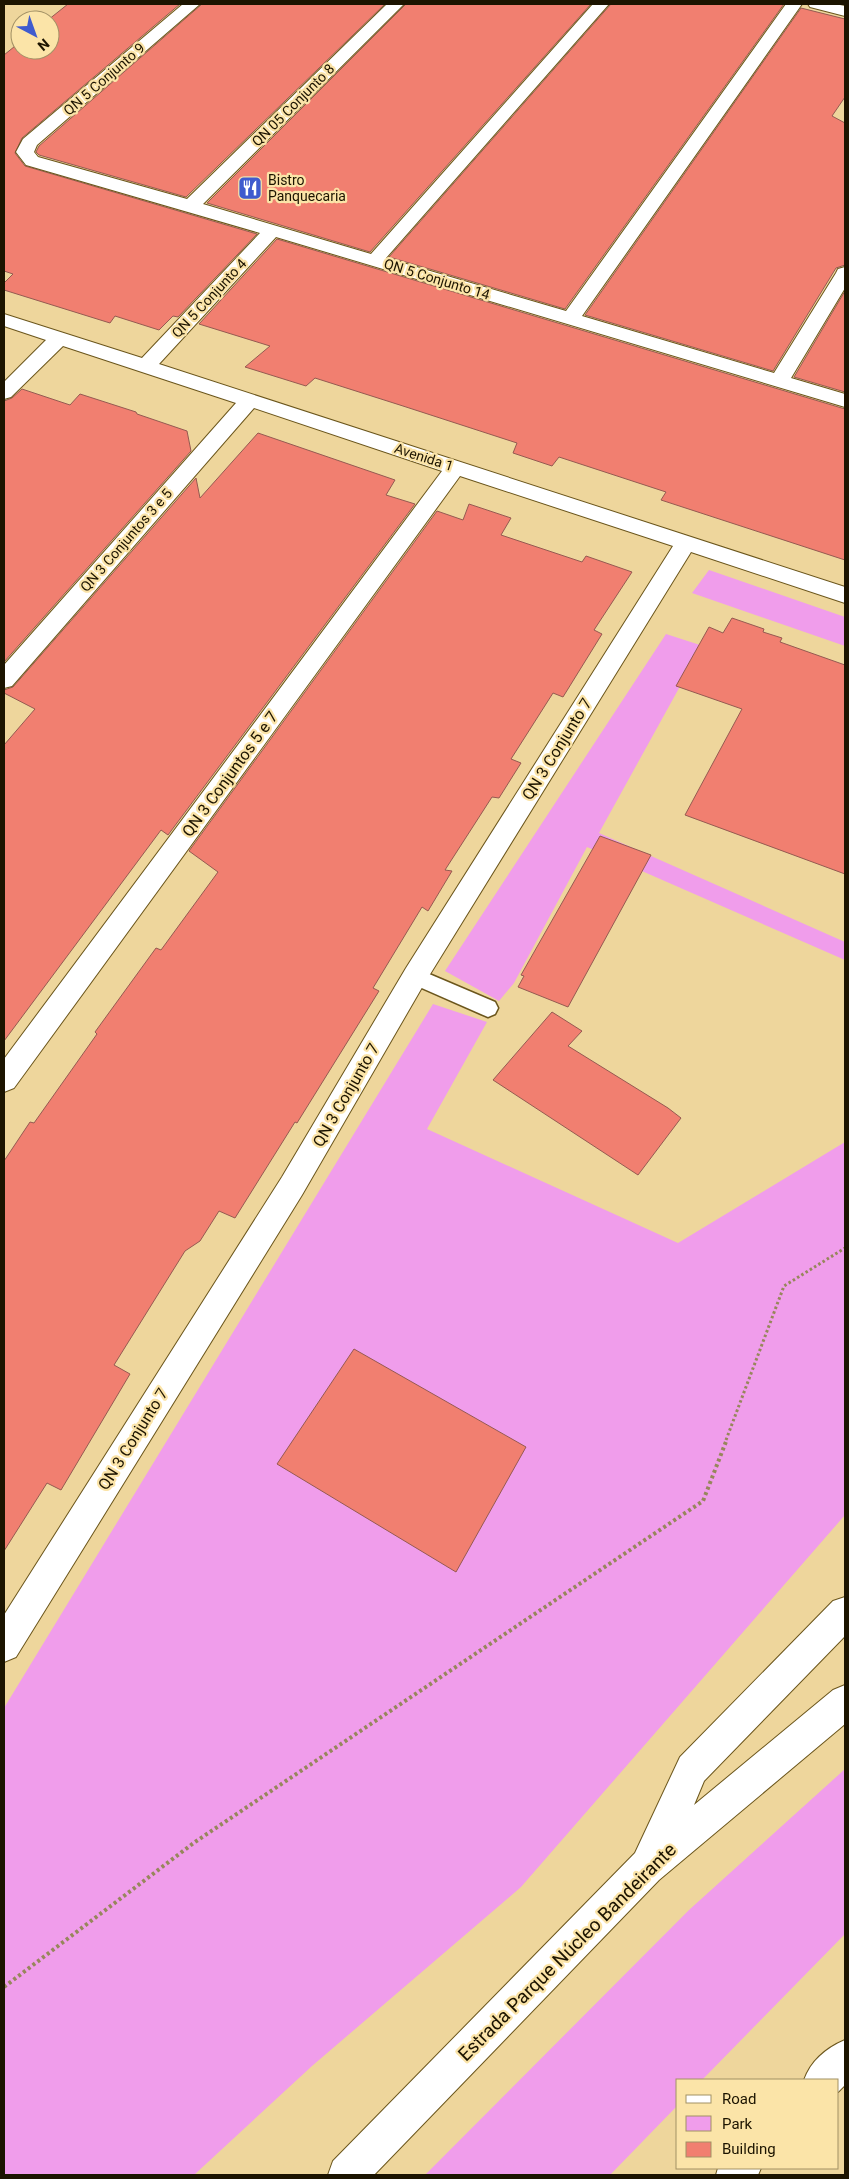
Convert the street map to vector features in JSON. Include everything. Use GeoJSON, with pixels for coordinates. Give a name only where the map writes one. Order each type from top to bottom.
{"type":"FeatureCollection","features":[{"type":"Feature","properties":{"kind":"main road","name":"QN 5 Conjunto 9"},"geometry":{"type":"LineString","coordinates":[[28,159],[25,152],[29,143],[192,4]]}},
{"type":"Feature","properties":{"kind":"main road","name":"QN 05 Conjunto 8"},"geometry":{"type":"LineString","coordinates":[[191,206],[396,4]]}},
{"type":"Feature","properties":{"kind":"main road"},"geometry":{"type":"LineString","coordinates":[[374,261],[600,4]]}},
{"type":"Feature","properties":{"kind":"main road"},"geometry":{"type":"LineString","coordinates":[[570,319],[794,4]]}},
{"type":"Feature","properties":{"kind":"main road"},"geometry":{"type":"LineString","coordinates":[[816,4],[845,11]]}},
{"type":"Feature","properties":{"kind":"main road","name":"QN 5 Conjunto 14"},"geometry":{"type":"LineString","coordinates":[[28,159],[273,230],[845,401]]}},
{"type":"Feature","properties":{"kind":"main road","name":"QN 5 Conjunto 4"},"geometry":{"type":"LineString","coordinates":[[145,367],[273,230]]}},
{"type":"Feature","properties":{"kind":"main road"},"geometry":{"type":"LineString","coordinates":[[779,381],[845,273]]}},
{"type":"Feature","properties":{"kind":"main road","name":"Avenida 1"},"geometry":{"type":"LineString","coordinates":[[4,320],[845,595]]}},
{"type":"Feature","properties":{"kind":"main road"},"geometry":{"type":"LineString","coordinates":[[4,392],[59,338]]}},
{"type":"Feature","properties":{"kind":"main road","name":"QN 3 Conjuntos 3 e 5"},"geometry":{"type":"LineString","coordinates":[[4,680],[249,401]]}},
{"type":"Feature","properties":{"kind":"main road","name":"QN 3 Conjuntos 5 e 7"},"geometry":{"type":"LineString","coordinates":[[4,1080],[456,467]]}},
{"type":"Feature","properties":{"kind":"main road","name":"QN 3 Conjunto 7"},"geometry":{"type":"LineString","coordinates":[[4,1646],[292,1186],[415,976],[686,543]]}},
{"type":"Feature","properties":{"kind":"main road"},"geometry":{"type":"LineString","coordinates":[[646,1867],[692,1769],[845,1613]]}},
{"type":"Feature","properties":{"kind":"main road","name":"Estrada Parque Núcleo Bandeirante"},"geometry":{"type":"LineString","coordinates":[[347,2175],[646,1867],[845,1702]]}},
{"type":"Feature","properties":{"kind":"main road"},"geometry":{"type":"LineString","coordinates":[[824,2079],[845,2059]]}},
{"type":"Feature","properties":{"kind":"lane"},"geometry":{"type":"LineString","coordinates":[[415,976],[488,1008]]}},
{"type":"Feature","properties":{"kind":"path"},"geometry":{"type":"LineString","coordinates":[[4,1988],[195,1842],[703,1501],[784,1286],[845,1248]]}},
{"type":"Feature","properties":{"kind":"green space"},"geometry":{"type":"Polygon","coordinates":[[[709,570],[845,617],[845,646],[692,593],[709,570]]]}},
{"type":"Feature","properties":{"kind":"green space"},"geometry":{"type":"Polygon","coordinates":[[[666,634],[700,645],[678,690],[599,833],[845,942],[845,960],[587,847],[514,983],[499,1001],[445,971],[666,634]]]}},
{"type":"Feature","properties":{"kind":"green space"},"geometry":{"type":"Polygon","coordinates":[[[433,1004],[487,1022],[427,1129],[678,1243],[845,1142],[845,1515],[521,1887],[312,2066],[194,2175],[4,2175],[4,1708],[433,1004]]]}},
{"type":"Feature","properties":{"kind":"green space"},"geometry":{"type":"Polygon","coordinates":[[[845,1769],[845,1934],[703,2079],[676,2079],[676,2107],[610,2175],[425,2175],[689,1910],[845,1769]]]}},
{"type":"Feature","properties":{"kind":"building"},"geometry":{"type":"Polygon","coordinates":[[[68,4],[180,4],[22,138],[15,153],[25,166],[257,234],[178,317],[173,316],[159,330],[115,316],[110,323],[4,290],[4,283],[13,274],[4,271],[4,55],[10,50],[10,60],[60,60],[60,10],[68,4]]]}},
{"type":"Feature","properties":{"kind":"building"},"geometry":{"type":"Polygon","coordinates":[[[202,4],[385,4],[186,197],[39,155],[36,152],[39,146],[202,4]]]}},
{"type":"Feature","properties":{"kind":"building"},"geometry":{"type":"Polygon","coordinates":[[[406,4],[591,4],[370,252],[207,203],[406,4]]]}},
{"type":"Feature","properties":{"kind":"building"},"geometry":{"type":"Polygon","coordinates":[[[611,4],[784,4],[565,309],[389,257],[611,4]]]}},
{"type":"Feature","properties":{"kind":"building"},"geometry":{"type":"Polygon","coordinates":[[[801,8],[845,19],[845,97],[832,116],[845,123],[845,265],[836,268],[773,371],[585,315],[801,8]]]}},
{"type":"Feature","properties":{"kind":"building"},"geometry":{"type":"Polygon","coordinates":[[[277,239],[845,409],[845,560],[661,500],[666,492],[559,457],[552,466],[513,453],[517,443],[403,406],[315,378],[306,386],[245,367],[270,346],[199,324],[277,239]]]}},
{"type":"Feature","properties":{"kind":"building"},"geometry":{"type":"Polygon","coordinates":[[[845,291],[845,392],[794,377],[845,291]]]}},
{"type":"Feature","properties":{"kind":"building"},"geometry":{"type":"Polygon","coordinates":[[[22,389],[70,405],[80,394],[136,412],[137,414],[187,431],[191,451],[4,662],[4,401],[12,398],[22,389]]]}},
{"type":"Feature","properties":{"kind":"building"},"geometry":{"type":"Polygon","coordinates":[[[258,433],[395,480],[386,495],[415,504],[168,835],[161,830],[4,1041],[4,745],[35,709],[4,693],[4,690],[13,687],[196,478],[200,498],[258,433]]]}},
{"type":"Feature","properties":{"kind":"building"},"geometry":{"type":"Polygon","coordinates":[[[469,504],[511,518],[501,535],[582,562],[586,556],[632,572],[594,630],[602,634],[563,697],[553,693],[511,759],[521,763],[499,798],[492,797],[445,870],[452,871],[428,911],[422,907],[373,988],[379,991],[297,1123],[295,1122],[235,1218],[219,1211],[200,1241],[185,1251],[114,1365],[130,1374],[61,1490],[47,1483],[4,1551],[4,1161],[30,1122],[34,1123],[97,1034],[95,1032],[156,948],[161,950],[218,872],[189,851],[437,511],[463,520],[469,504]]]}},
{"type":"Feature","properties":{"kind":"building"},"geometry":{"type":"Polygon","coordinates":[[[732,618],[764,629],[763,632],[782,638],[780,642],[845,665],[845,874],[685,815],[742,709],[676,686],[709,627],[723,633],[732,618]]]}},
{"type":"Feature","properties":{"kind":"building"},"geometry":{"type":"Polygon","coordinates":[[[600,836],[651,855],[568,1007],[518,987],[524,976],[521,975],[600,836]]]}},
{"type":"Feature","properties":{"kind":"building"},"geometry":{"type":"Polygon","coordinates":[[[552,1012],[582,1031],[568,1046],[681,1118],[638,1175],[493,1080],[552,1012]]]}},
{"type":"Feature","properties":{"kind":"building"},"geometry":{"type":"Polygon","coordinates":[[[354,1349],[526,1447],[456,1572],[277,1464],[354,1349]]]}},
{"type":"Feature","properties":{"kind":"place","name":"Bistro Panquecaria"},"geometry":{"type":"Point","coordinates":[250,188]}}]}
